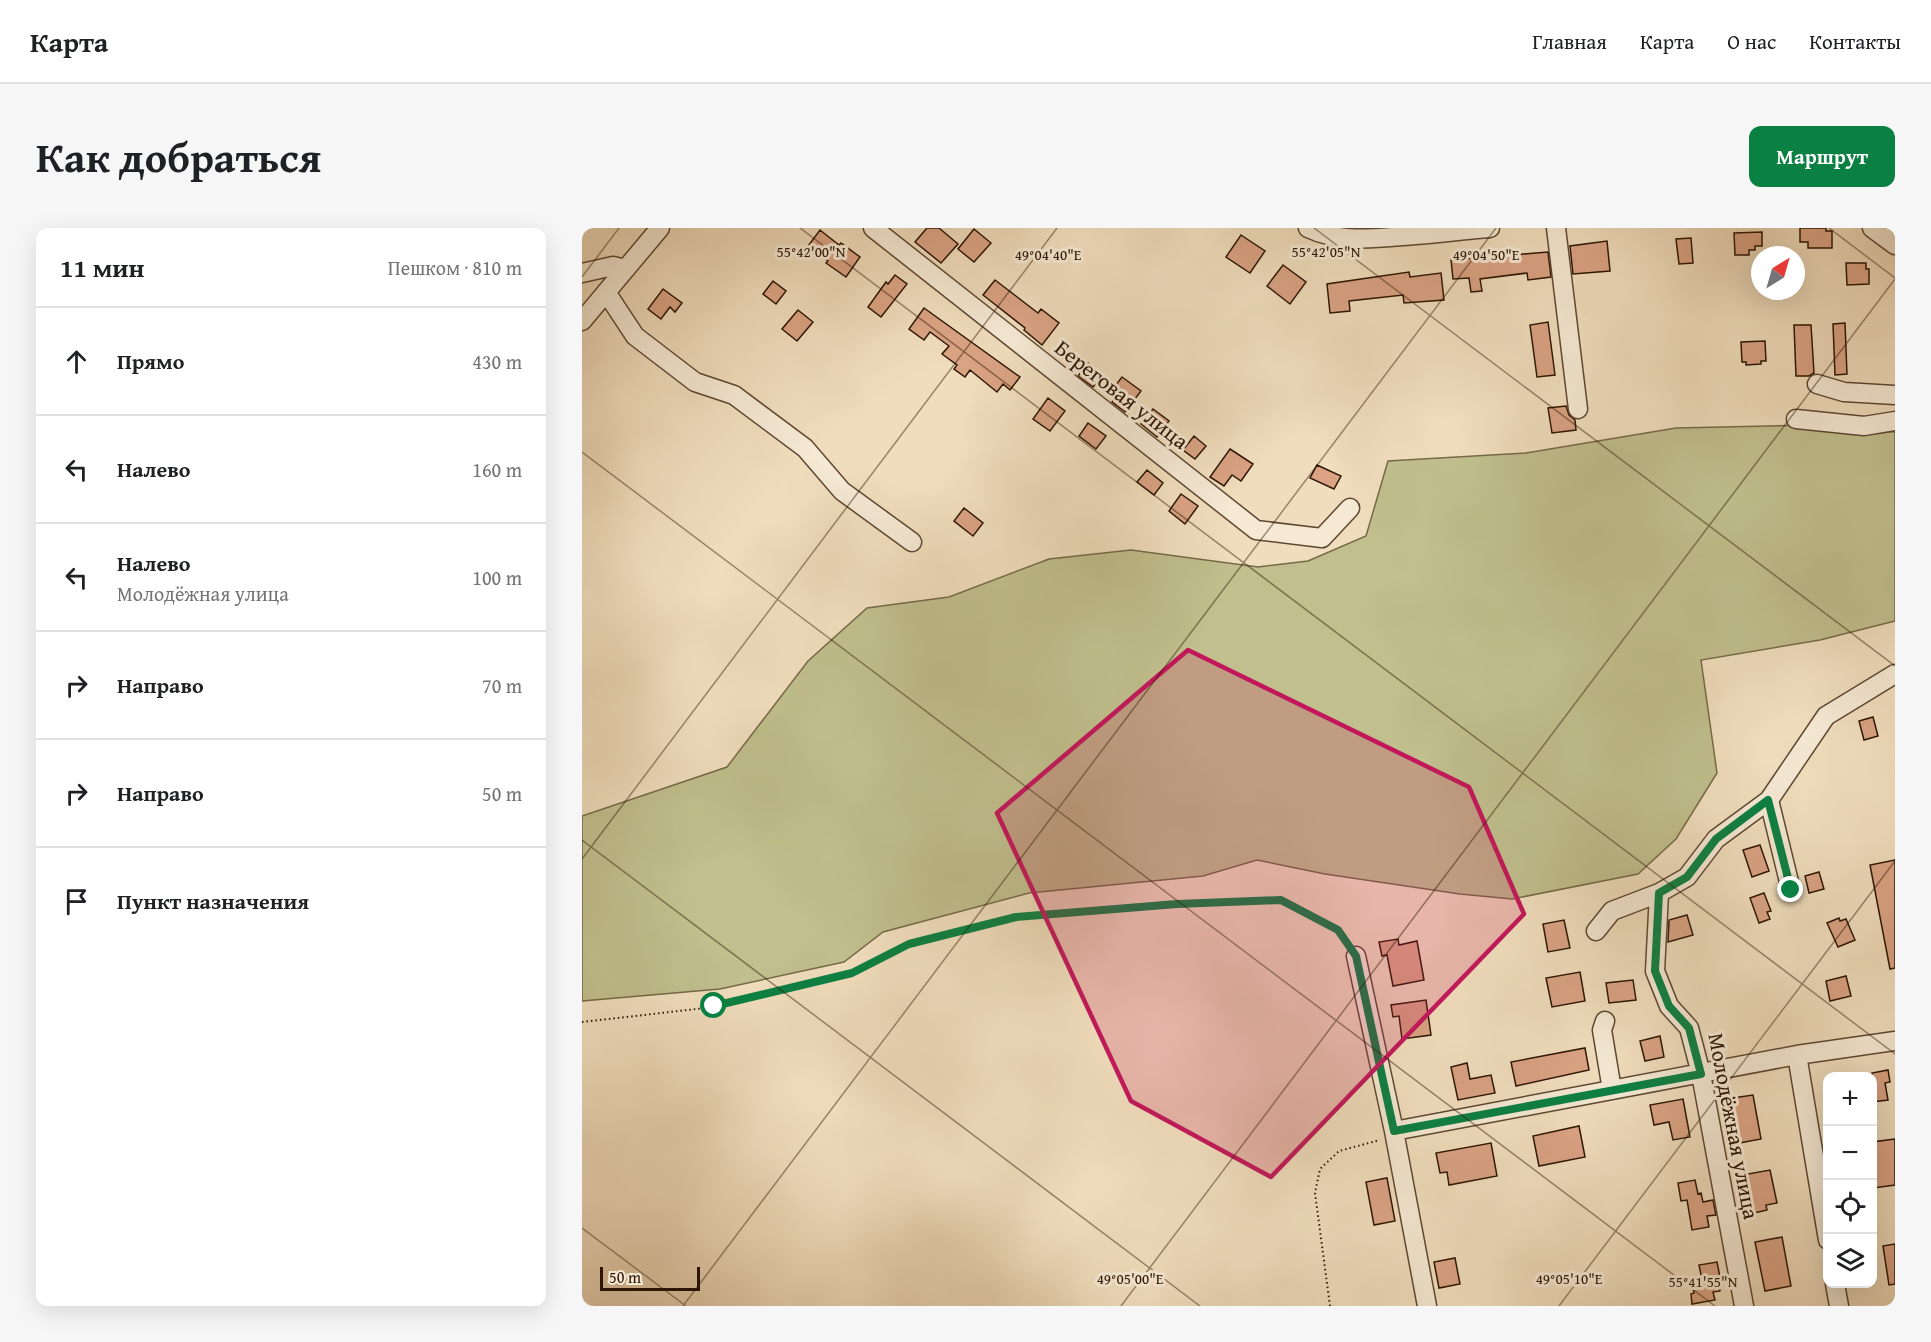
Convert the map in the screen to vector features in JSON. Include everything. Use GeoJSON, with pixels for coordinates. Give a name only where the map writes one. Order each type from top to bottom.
{"type":"FeatureCollection","features":[{"type":"Feature","properties":{"kind":"street"},"geometry":{"type":"LineString","coordinates":[[582,321],[660,228]]}},
{"type":"Feature","properties":{"kind":"street","name":"Береговая улица"},"geometry":{"type":"LineString","coordinates":[[873,228],[1256,530],[1322,538],[1350,508]]}},
{"type":"Feature","properties":{"kind":"street"},"geometry":{"type":"LineString","coordinates":[[1308,228],[1318,233],[1344,238],[1372,239],[1490,228]]}},
{"type":"Feature","properties":{"kind":"street"},"geometry":{"type":"LineString","coordinates":[[1556,228],[1578,409]]}},
{"type":"Feature","properties":{"kind":"street"},"geometry":{"type":"LineString","coordinates":[[1872,228],[1895,245]]}},
{"type":"Feature","properties":{"kind":"street"},"geometry":{"type":"LineString","coordinates":[[582,273],[614,266],[626,269]]}},
{"type":"Feature","properties":{"kind":"street"},"geometry":{"type":"LineString","coordinates":[[606,292],[635,336],[695,382],[734,395],[805,448],[842,491],[912,542]]}},
{"type":"Feature","properties":{"kind":"street"},"geometry":{"type":"LineString","coordinates":[[1817,384],[1844,392],[1895,395]]}},
{"type":"Feature","properties":{"kind":"street"},"geometry":{"type":"LineString","coordinates":[[1796,419],[1864,426],[1895,421]]}},
{"type":"Feature","properties":{"kind":"street"},"geometry":{"type":"LineString","coordinates":[[1596,931],[1612,911],[1659,893],[1687,877],[1716,839],[1768,800],[1826,716],[1895,674]]}},
{"type":"Feature","properties":{"kind":"street"},"geometry":{"type":"LineString","coordinates":[[1768,800],[1791,890]]}},
{"type":"Feature","properties":{"kind":"street","name":"Молодёжная улица"},"geometry":{"type":"LineString","coordinates":[[1659,893],[1655,971],[1669,1006],[1689,1028],[1701,1074],[1744,1306]]}},
{"type":"Feature","properties":{"kind":"street"},"geometry":{"type":"LineString","coordinates":[[1356,956],[1394,1134],[1427,1306]]}},
{"type":"Feature","properties":{"kind":"street"},"geometry":{"type":"LineString","coordinates":[[1605,1021],[1602,1030],[1612,1090]]}},
{"type":"Feature","properties":{"kind":"street"},"geometry":{"type":"LineString","coordinates":[[1394,1134],[1797,1055],[1895,1041]]}},
{"type":"Feature","properties":{"kind":"street"},"geometry":{"type":"LineString","coordinates":[[1797,1055],[1826,1234]]}},
{"type":"Feature","properties":{"kind":"street"},"geometry":{"type":"LineString","coordinates":[[1836,1288],[1839,1306]]}},
{"type":"Feature","properties":{"kind":"path"},"geometry":{"type":"LineString","coordinates":[[582,1022],[714,1006],[840,976],[852,973],[909,944],[1016,917],[1177,904],[1281,900],[1338,930],[1356,956]]}},
{"type":"Feature","properties":{"kind":"path"},"geometry":{"type":"LineString","coordinates":[[1330,1306],[1315,1192],[1320,1169],[1339,1151],[1394,1134]]}},
{"type":"Feature","properties":{"kind":"highlighted area"},"geometry":{"type":"Polygon","coordinates":[[[1188,650],[1469,787],[1524,914],[1271,1177],[1131,1101],[997,813],[1188,650]]]}},
{"type":"Feature","properties":{"kind":"shaded area"},"geometry":{"type":"Polygon","coordinates":[[[1815,425],[1895,432],[1895,621],[1820,640],[1701,660],[1717,773],[1676,839],[1638,874],[1512,899],[1460,894],[1325,874],[1257,860],[1203,876],[1029,893],[883,932],[844,962],[720,989],[582,1001],[582,816],[727,767],[808,661],[867,608],[949,597],[1049,559],[1131,550],[1258,567],[1308,561],[1366,536],[1388,461],[1526,453],[1676,428],[1815,425]]]}},
{"type":"Feature","properties":{"kind":"building"},"geometry":{"type":"Polygon","coordinates":[[[927,228],[939,228],[958,244],[941,263],[915,242],[927,228]]]}},
{"type":"Feature","properties":{"kind":"building"},"geometry":{"type":"Polygon","coordinates":[[[1800,228],[1826,228],[1826,231],[1832,231],[1832,248],[1808,248],[1808,242],[1800,242],[1800,228]]]}},
{"type":"Feature","properties":{"kind":"building"},"geometry":{"type":"Polygon","coordinates":[[[974,229],[991,243],[974,262],[958,249],[974,229]]]}},
{"type":"Feature","properties":{"kind":"building"},"geometry":{"type":"Polygon","coordinates":[[[820,230],[839,245],[841,243],[860,257],[846,277],[808,246],[820,230]]]}},
{"type":"Feature","properties":{"kind":"building"},"geometry":{"type":"Polygon","coordinates":[[[1762,232],[1762,246],[1751,246],[1749,255],[1735,255],[1734,233],[1762,232]]]}},
{"type":"Feature","properties":{"kind":"building"},"geometry":{"type":"Polygon","coordinates":[[[1241,235],[1265,251],[1250,273],[1226,257],[1241,235]]]}},
{"type":"Feature","properties":{"kind":"building"},"geometry":{"type":"Polygon","coordinates":[[[1691,238],[1693,263],[1679,264],[1676,239],[1691,238]]]}},
{"type":"Feature","properties":{"kind":"building"},"geometry":{"type":"Polygon","coordinates":[[[1607,241],[1610,271],[1573,274],[1570,246],[1607,241]]]}},
{"type":"Feature","properties":{"kind":"building"},"geometry":{"type":"Polygon","coordinates":[[[1548,252],[1551,277],[1528,280],[1527,273],[1480,279],[1482,291],[1471,292],[1469,278],[1453,279],[1451,260],[1548,252]]]}},
{"type":"Feature","properties":{"kind":"building"},"geometry":{"type":"Polygon","coordinates":[[[1846,263],[1866,263],[1866,269],[1869,269],[1869,284],[1847,285],[1846,263]]]}},
{"type":"Feature","properties":{"kind":"building"},"geometry":{"type":"Polygon","coordinates":[[[1283,265],[1306,282],[1290,304],[1267,286],[1283,265]]]}},
{"type":"Feature","properties":{"kind":"building"},"geometry":{"type":"Polygon","coordinates":[[[1409,272],[1410,277],[1441,273],[1444,300],[1404,303],[1403,295],[1349,301],[1350,311],[1330,313],[1327,284],[1409,272]]]}},
{"type":"Feature","properties":{"kind":"building"},"geometry":{"type":"Polygon","coordinates":[[[895,275],[907,284],[881,317],[868,307],[886,282],[888,284],[895,275]]]}},
{"type":"Feature","properties":{"kind":"building"},"geometry":{"type":"Polygon","coordinates":[[[995,280],[1038,313],[1041,309],[1059,323],[1042,345],[1024,330],[1025,328],[983,295],[995,280]]]}},
{"type":"Feature","properties":{"kind":"building"},"geometry":{"type":"Polygon","coordinates":[[[773,281],[786,291],[776,304],[763,294],[773,281]]]}},
{"type":"Feature","properties":{"kind":"building"},"geometry":{"type":"Polygon","coordinates":[[[663,289],[682,303],[675,312],[670,307],[661,319],[648,309],[663,289]]]}},
{"type":"Feature","properties":{"kind":"building"},"geometry":{"type":"Polygon","coordinates":[[[924,308],[1020,377],[1010,390],[1003,384],[997,392],[970,370],[965,377],[954,369],[957,365],[942,354],[949,346],[930,332],[924,340],[909,329],[924,308]]]}},
{"type":"Feature","properties":{"kind":"building"},"geometry":{"type":"Polygon","coordinates":[[[798,310],[813,322],[797,341],[782,329],[798,310]]]}},
{"type":"Feature","properties":{"kind":"building"},"geometry":{"type":"Polygon","coordinates":[[[1548,322],[1555,375],[1537,377],[1530,325],[1548,322]]]}},
{"type":"Feature","properties":{"kind":"building"},"geometry":{"type":"Polygon","coordinates":[[[1845,323],[1847,374],[1835,375],[1833,324],[1845,323]]]}},
{"type":"Feature","properties":{"kind":"building"},"geometry":{"type":"Polygon","coordinates":[[[1794,325],[1811,325],[1814,373],[1809,376],[1796,376],[1794,325]]]}},
{"type":"Feature","properties":{"kind":"building"},"geometry":{"type":"Polygon","coordinates":[[[1765,341],[1766,361],[1761,361],[1761,364],[1746,365],[1746,362],[1742,362],[1741,342],[1765,341]]]}},
{"type":"Feature","properties":{"kind":"building"},"geometry":{"type":"Polygon","coordinates":[[[1088,363],[1103,375],[1093,387],[1078,376],[1088,363]]]}},
{"type":"Feature","properties":{"kind":"building"},"geometry":{"type":"Polygon","coordinates":[[[1122,377],[1141,391],[1125,412],[1112,402],[1118,394],[1112,390],[1122,377]]]}},
{"type":"Feature","properties":{"kind":"building"},"geometry":{"type":"Polygon","coordinates":[[[1048,398],[1065,411],[1050,431],[1033,419],[1048,398]]]}},
{"type":"Feature","properties":{"kind":"building"},"geometry":{"type":"Polygon","coordinates":[[[1566,406],[1569,415],[1575,420],[1576,430],[1552,433],[1548,408],[1566,406]]]}},
{"type":"Feature","properties":{"kind":"building"},"geometry":{"type":"Polygon","coordinates":[[[1153,409],[1169,421],[1157,437],[1141,424],[1153,409]]]}},
{"type":"Feature","properties":{"kind":"building"},"geometry":{"type":"Polygon","coordinates":[[[1088,423],[1106,436],[1096,449],[1079,436],[1088,423]]]}},
{"type":"Feature","properties":{"kind":"building"},"geometry":{"type":"Polygon","coordinates":[[[1194,436],[1206,446],[1195,459],[1183,450],[1194,436]]]}},
{"type":"Feature","properties":{"kind":"building"},"geometry":{"type":"Polygon","coordinates":[[[1230,449],[1253,464],[1241,481],[1232,475],[1224,486],[1210,477],[1230,449]]]}},
{"type":"Feature","properties":{"kind":"building"},"geometry":{"type":"Polygon","coordinates":[[[1317,465],[1341,476],[1334,489],[1310,478],[1317,465]]]}},
{"type":"Feature","properties":{"kind":"building"},"geometry":{"type":"Polygon","coordinates":[[[1147,470],[1163,483],[1154,495],[1137,482],[1147,470]]]}},
{"type":"Feature","properties":{"kind":"building"},"geometry":{"type":"Polygon","coordinates":[[[1181,494],[1198,506],[1185,524],[1169,511],[1181,494]]]}},
{"type":"Feature","properties":{"kind":"building"},"geometry":{"type":"Polygon","coordinates":[[[964,508],[983,523],[973,536],[954,521],[964,508]]]}},
{"type":"Feature","properties":{"kind":"building"},"geometry":{"type":"Polygon","coordinates":[[[1873,717],[1878,736],[1864,740],[1859,721],[1873,717]]]}},
{"type":"Feature","properties":{"kind":"building"},"geometry":{"type":"Polygon","coordinates":[[[1760,845],[1769,871],[1752,877],[1743,850],[1760,845]]]}},
{"type":"Feature","properties":{"kind":"building"},"geometry":{"type":"Polygon","coordinates":[[[1895,860],[1895,968],[1890,969],[1870,865],[1895,860]]]}},
{"type":"Feature","properties":{"kind":"building"},"geometry":{"type":"Polygon","coordinates":[[[1819,872],[1824,889],[1809,893],[1805,876],[1819,872]]]}},
{"type":"Feature","properties":{"kind":"building"},"geometry":{"type":"Polygon","coordinates":[[[1764,893],[1771,911],[1767,912],[1770,919],[1759,923],[1750,898],[1764,893]]]}},
{"type":"Feature","properties":{"kind":"building"},"geometry":{"type":"Polygon","coordinates":[[[1687,915],[1693,935],[1668,942],[1669,920],[1687,915]]]}},
{"type":"Feature","properties":{"kind":"building"},"geometry":{"type":"Polygon","coordinates":[[[1839,918],[1840,921],[1846,919],[1855,940],[1838,947],[1827,923],[1839,918]]]}},
{"type":"Feature","properties":{"kind":"building"},"geometry":{"type":"Polygon","coordinates":[[[1564,920],[1570,948],[1548,952],[1543,924],[1564,920]]]}},
{"type":"Feature","properties":{"kind":"building"},"geometry":{"type":"Polygon","coordinates":[[[1398,939],[1399,945],[1417,941],[1424,980],[1393,986],[1387,955],[1382,956],[1379,942],[1398,939]]]}},
{"type":"Feature","properties":{"kind":"building"},"geometry":{"type":"Polygon","coordinates":[[[1580,972],[1585,1001],[1552,1007],[1546,978],[1580,972]]]}},
{"type":"Feature","properties":{"kind":"building"},"geometry":{"type":"Polygon","coordinates":[[[1846,976],[1851,996],[1830,1001],[1826,981],[1846,976]]]}},
{"type":"Feature","properties":{"kind":"building"},"geometry":{"type":"Polygon","coordinates":[[[1633,980],[1636,1000],[1609,1003],[1606,983],[1633,980]]]}},
{"type":"Feature","properties":{"kind":"building"},"geometry":{"type":"Polygon","coordinates":[[[1426,1000],[1431,1035],[1402,1039],[1399,1016],[1393,1017],[1391,1005],[1426,1000]]]}},
{"type":"Feature","properties":{"kind":"building"},"geometry":{"type":"Polygon","coordinates":[[[1660,1036],[1664,1057],[1645,1061],[1640,1041],[1660,1036]]]}},
{"type":"Feature","properties":{"kind":"building"},"geometry":{"type":"Polygon","coordinates":[[[1585,1048],[1589,1070],[1516,1086],[1511,1062],[1585,1048]]]}},
{"type":"Feature","properties":{"kind":"building"},"geometry":{"type":"Polygon","coordinates":[[[1467,1063],[1470,1079],[1491,1075],[1495,1093],[1458,1100],[1451,1067],[1467,1063]]]}},
{"type":"Feature","properties":{"kind":"building"},"geometry":{"type":"Polygon","coordinates":[[[1888,1070],[1890,1082],[1885,1083],[1888,1100],[1877,1101],[1877,1072],[1888,1070]]]}},
{"type":"Feature","properties":{"kind":"building"},"geometry":{"type":"Polygon","coordinates":[[[1753,1095],[1761,1139],[1734,1144],[1726,1099],[1753,1095]]]}},
{"type":"Feature","properties":{"kind":"building"},"geometry":{"type":"Polygon","coordinates":[[[1683,1099],[1690,1137],[1673,1140],[1669,1122],[1654,1125],[1650,1105],[1683,1099]]]}},
{"type":"Feature","properties":{"kind":"building"},"geometry":{"type":"Polygon","coordinates":[[[1579,1126],[1585,1157],[1539,1166],[1533,1136],[1579,1126]]]}},
{"type":"Feature","properties":{"kind":"building"},"geometry":{"type":"Polygon","coordinates":[[[1895,1139],[1895,1185],[1877,1188],[1877,1141],[1895,1139]]]}},
{"type":"Feature","properties":{"kind":"building"},"geometry":{"type":"Polygon","coordinates":[[[1491,1143],[1497,1176],[1449,1185],[1447,1172],[1440,1173],[1436,1153],[1491,1143]]]}},
{"type":"Feature","properties":{"kind":"building"},"geometry":{"type":"Polygon","coordinates":[[[1770,1170],[1777,1203],[1766,1205],[1767,1210],[1750,1214],[1742,1175],[1770,1170]]]}},
{"type":"Feature","properties":{"kind":"building"},"geometry":{"type":"Polygon","coordinates":[[[1387,1178],[1395,1221],[1374,1225],[1366,1182],[1387,1178]]]}},
{"type":"Feature","properties":{"kind":"building"},"geometry":{"type":"Polygon","coordinates":[[[1695,1180],[1698,1194],[1701,1193],[1703,1202],[1713,1200],[1716,1215],[1707,1216],[1709,1227],[1692,1230],[1687,1200],[1681,1201],[1678,1183],[1695,1180]]]}},
{"type":"Feature","properties":{"kind":"building"},"geometry":{"type":"Polygon","coordinates":[[[1782,1237],[1791,1286],[1765,1291],[1755,1242],[1782,1237]]]}},
{"type":"Feature","properties":{"kind":"building"},"geometry":{"type":"Polygon","coordinates":[[[1895,1244],[1895,1284],[1889,1285],[1883,1246],[1895,1244]]]}},
{"type":"Feature","properties":{"kind":"building"},"geometry":{"type":"Polygon","coordinates":[[[1455,1258],[1460,1284],[1439,1288],[1434,1262],[1455,1258]]]}},
{"type":"Feature","properties":{"kind":"building"},"geometry":{"type":"Polygon","coordinates":[[[1717,1262],[1721,1282],[1718,1283],[1720,1291],[1713,1292],[1715,1300],[1692,1304],[1691,1294],[1694,1293],[1692,1282],[1702,1280],[1699,1265],[1717,1262]]]}},
{"type":"Feature","properties":{"kind":"route"},"geometry":{"type":"LineString","coordinates":[[714,1006],[852,973],[909,944],[1016,917],[1177,904],[1281,900],[1338,930],[1356,956],[1394,1131],[1701,1074],[1689,1028],[1669,1006],[1655,971],[1659,893],[1687,877],[1716,839],[1768,800],[1791,890]]}}]}
